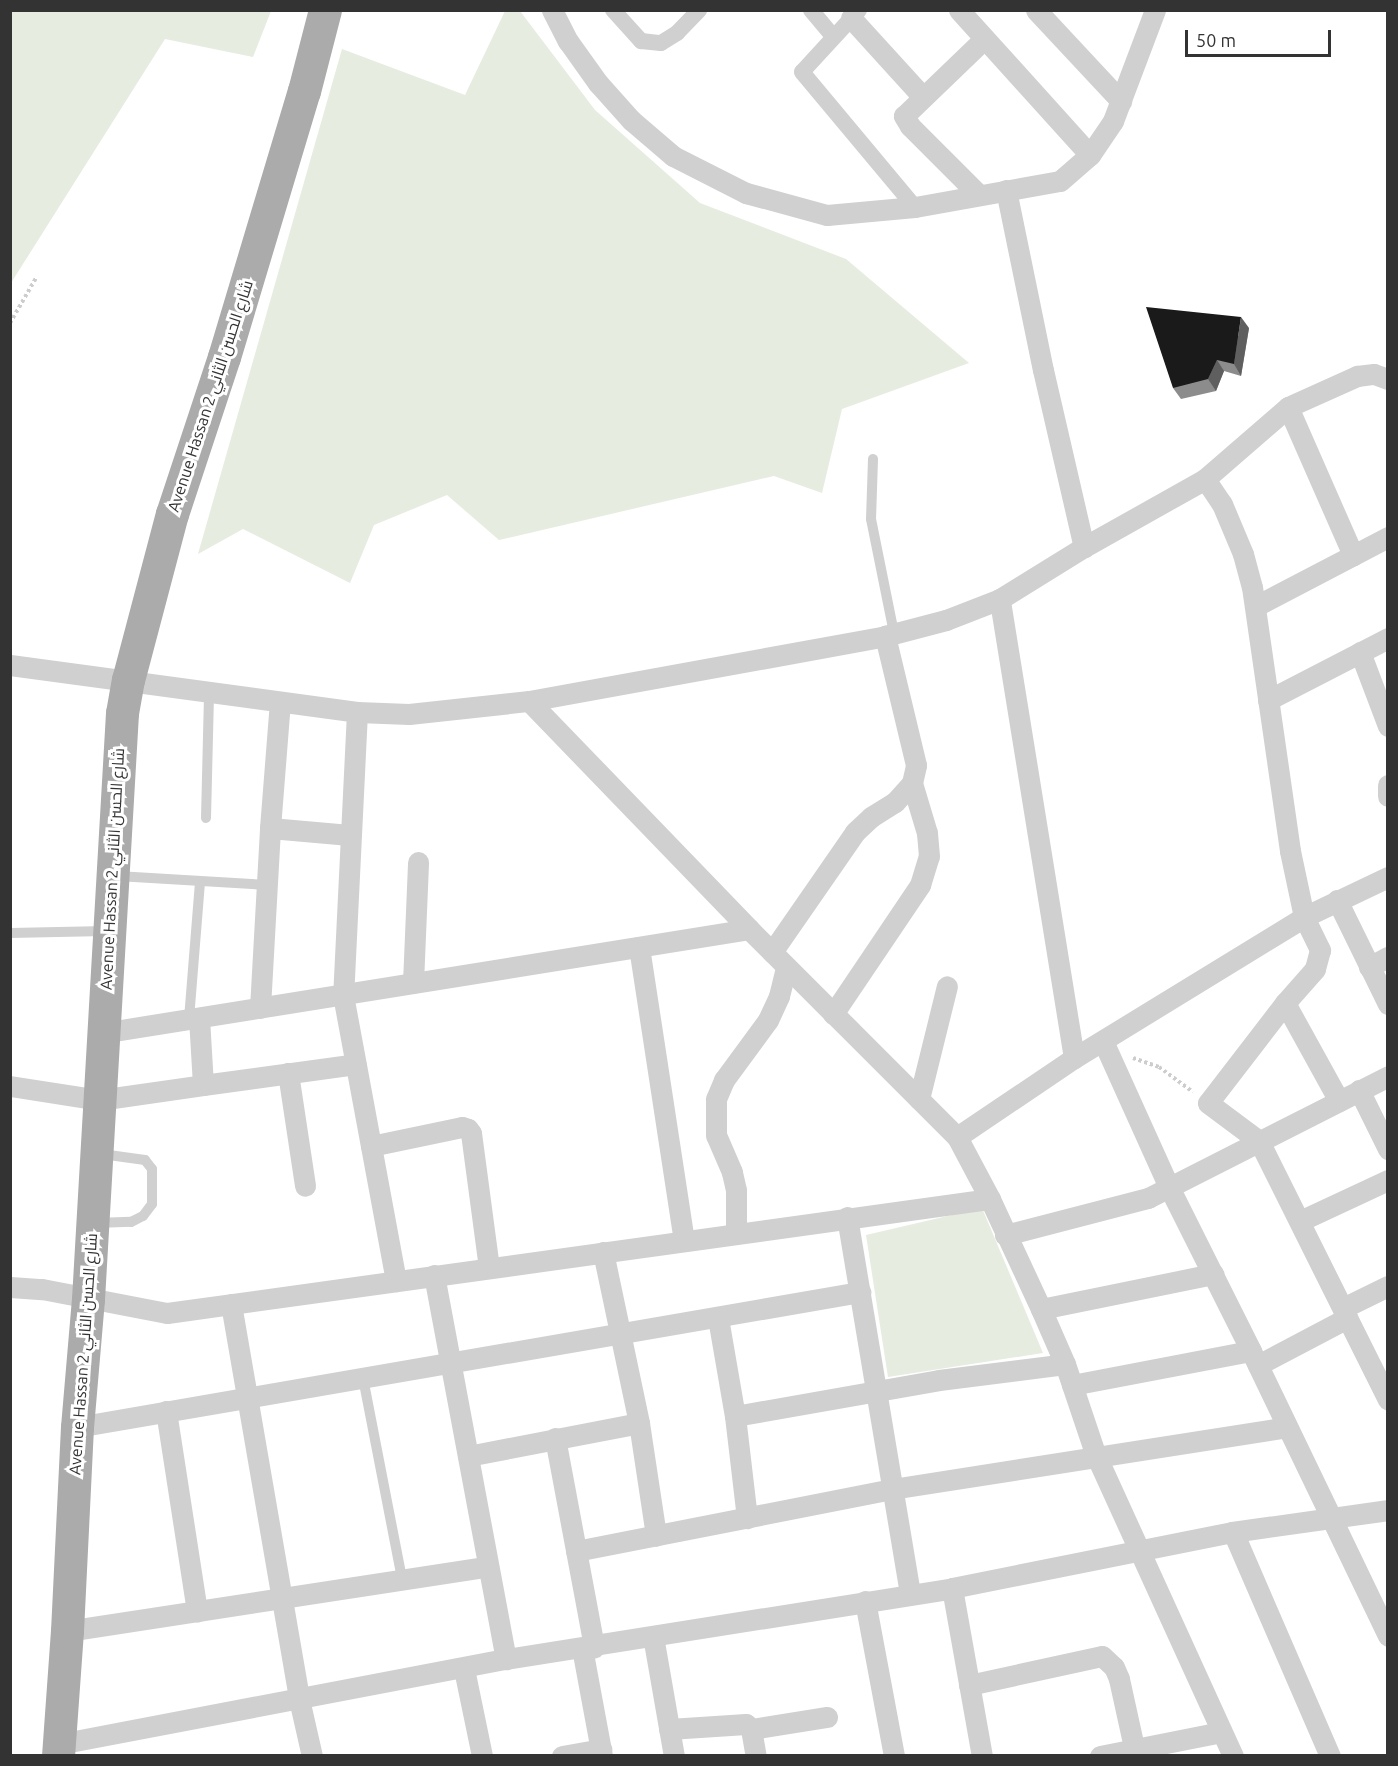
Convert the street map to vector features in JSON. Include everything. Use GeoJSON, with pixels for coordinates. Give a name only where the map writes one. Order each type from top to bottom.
{"type":"FeatureCollection","features":[{"type":"Feature","properties":{"kind":"main road","name":"Avenue Hassan 2 شارع الحسن الثاني"},"geometry":{"type":"LineString","coordinates":[[58,1750],[68,1631],[77,1427],[88,1299],[122,713],[128,680],[172,514],[227,346],[304,91],[325,10]]}},
{"type":"Feature","properties":{"kind":"street"},"geometry":{"type":"LineString","coordinates":[[552,10],[568,41],[598,83],[631,120],[673,156],[746,193],[827,215],[915,207],[1060,181],[1090,155],[1113,121],[1155,10]]}},
{"type":"Feature","properties":{"kind":"street"},"geometry":{"type":"LineString","coordinates":[[613,10],[641,41],[661,42],[677,33],[699,10]]}},
{"type":"Feature","properties":{"kind":"street"},"geometry":{"type":"LineString","coordinates":[[811,10],[833,36]]}},
{"type":"Feature","properties":{"kind":"street"},"geometry":{"type":"LineString","coordinates":[[959,10],[1090,155]]}},
{"type":"Feature","properties":{"kind":"street"},"geometry":{"type":"LineString","coordinates":[[1036,10],[1121,101]]}},
{"type":"Feature","properties":{"kind":"street"},"geometry":{"type":"LineString","coordinates":[[915,207],[802,72],[855,14],[922,96]]}},
{"type":"Feature","properties":{"kind":"street"},"geometry":{"type":"LineString","coordinates":[[978,194],[904,116],[906,111],[984,39]]}},
{"type":"Feature","properties":{"kind":"street"},"geometry":{"type":"LineString","coordinates":[[1006,189],[1084,547]]}},
{"type":"Feature","properties":{"kind":"street"},"geometry":{"type":"LineString","coordinates":[[10,665],[357,712],[409,714],[530,701],[890,634],[946,621],[1000,599],[1084,547],[1205,479],[1288,407],[1356,376],[1374,374],[1388,379]]}},
{"type":"Feature","properties":{"kind":"street"},"geometry":{"type":"LineString","coordinates":[[1288,407],[1353,555]]}},
{"type":"Feature","properties":{"kind":"street"},"geometry":{"type":"LineString","coordinates":[[1205,479],[1222,504],[1243,554],[1256,606],[1290,851],[1304,917],[1320,950],[1315,969],[1285,1003],[1208,1104],[1259,1141],[1345,1313],[1382,1375],[1388,1400]]}},
{"type":"Feature","properties":{"kind":"street"},"geometry":{"type":"LineString","coordinates":[[1256,606],[1388,537]]}},
{"type":"Feature","properties":{"kind":"street"},"geometry":{"type":"LineString","coordinates":[[1000,599],[1074,1058]]}},
{"type":"Feature","properties":{"kind":"street"},"geometry":{"type":"LineString","coordinates":[[833,1014],[920,885],[929,856],[927,833],[912,783],[916,765],[890,634]]}},
{"type":"Feature","properties":{"kind":"street"},"geometry":{"type":"LineString","coordinates":[[1268,700],[1388,638]]}},
{"type":"Feature","properties":{"kind":"street"},"geometry":{"type":"LineString","coordinates":[[1360,652],[1388,726]]}},
{"type":"Feature","properties":{"kind":"street"},"geometry":{"type":"LineString","coordinates":[[530,701],[749,929],[957,1137],[990,1199],[1041,1309],[1065,1364],[1096,1456],[1233,1755]]}},
{"type":"Feature","properties":{"kind":"street"},"geometry":{"type":"LineString","coordinates":[[260,1008],[280,702]]}},
{"type":"Feature","properties":{"kind":"street"},"geometry":{"type":"LineString","coordinates":[[357,712],[343,995],[396,1281]]}},
{"type":"Feature","properties":{"kind":"street"},"geometry":{"type":"LineString","coordinates":[[736,1233],[736,1190],[732,1172],[716,1135],[716,1099],[724,1080],[768,1020],[779,996],[779,959],[855,832],[871,817],[895,802],[912,783]]}},
{"type":"Feature","properties":{"kind":"street"},"geometry":{"type":"LineString","coordinates":[[1388,785],[1388,796]]}},
{"type":"Feature","properties":{"kind":"street"},"geometry":{"type":"LineString","coordinates":[[270,828],[350,835]]}},
{"type":"Feature","properties":{"kind":"street"},"geometry":{"type":"LineString","coordinates":[[413,983],[418,862]]}},
{"type":"Feature","properties":{"kind":"street"},"geometry":{"type":"LineString","coordinates":[[957,1137],[1074,1058],[1106,1049],[1304,917],[1388,877]]}},
{"type":"Feature","properties":{"kind":"street"},"geometry":{"type":"LineString","coordinates":[[1336,900],[1378,962],[1388,1004]]}},
{"type":"Feature","properties":{"kind":"street"},"geometry":{"type":"LineString","coordinates":[[102,1033],[749,929]]}},
{"type":"Feature","properties":{"kind":"street"},"geometry":{"type":"LineString","coordinates":[[639,947],[684,1240]]}},
{"type":"Feature","properties":{"kind":"street"},"geometry":{"type":"LineString","coordinates":[[920,1099],[947,986]]}},
{"type":"Feature","properties":{"kind":"street"},"geometry":{"type":"LineString","coordinates":[[1285,1003],[1339,1101]]}},
{"type":"Feature","properties":{"kind":"street"},"geometry":{"type":"LineString","coordinates":[[194,1019],[203,1085]]}},
{"type":"Feature","properties":{"kind":"street"},"geometry":{"type":"LineString","coordinates":[[1106,1049],[1169,1187],[1214,1274],[1388,1636]]}},
{"type":"Feature","properties":{"kind":"street"},"geometry":{"type":"LineString","coordinates":[[10,1086],[99,1100],[356,1064]]}},
{"type":"Feature","properties":{"kind":"street"},"geometry":{"type":"LineString","coordinates":[[288,1073],[305,1186]]}},
{"type":"Feature","properties":{"kind":"street"},"geometry":{"type":"LineString","coordinates":[[1005,1235],[1148,1198],[1388,1076]]}},
{"type":"Feature","properties":{"kind":"street"},"geometry":{"type":"LineString","coordinates":[[1359,1090],[1388,1149]]}},
{"type":"Feature","properties":{"kind":"street"},"geometry":{"type":"LineString","coordinates":[[371,1146],[462,1127],[468,1129],[471,1133],[489,1268]]}},
{"type":"Feature","properties":{"kind":"street"},"geometry":{"type":"LineString","coordinates":[[1300,1221],[1388,1180]]}},
{"type":"Feature","properties":{"kind":"street"},"geometry":{"type":"LineString","coordinates":[[10,1287],[42,1289],[167,1313],[990,1199]]}},
{"type":"Feature","properties":{"kind":"street"},"geometry":{"type":"LineString","coordinates":[[847,1217],[910,1593]]}},
{"type":"Feature","properties":{"kind":"street"},"geometry":{"type":"LineString","coordinates":[[603,1251],[639,1423],[656,1536]]}},
{"type":"Feature","properties":{"kind":"street"},"geometry":{"type":"LineString","coordinates":[[1041,1309],[1214,1274]]}},
{"type":"Feature","properties":{"kind":"street"},"geometry":{"type":"LineString","coordinates":[[434,1275],[506,1659]]}},
{"type":"Feature","properties":{"kind":"street"},"geometry":{"type":"LineString","coordinates":[[1072,1385],[1254,1358],[1345,1313],[1388,1286]]}},
{"type":"Feature","properties":{"kind":"street"},"geometry":{"type":"LineString","coordinates":[[77,1427],[860,1292]]}},
{"type":"Feature","properties":{"kind":"street"},"geometry":{"type":"LineString","coordinates":[[231,1304],[299,1699],[312,1755]]}},
{"type":"Feature","properties":{"kind":"street"},"geometry":{"type":"LineString","coordinates":[[718,1318],[735,1416],[747,1518]]}},
{"type":"Feature","properties":{"kind":"street"},"geometry":{"type":"LineString","coordinates":[[735,1416],[876,1390],[1065,1364]]}},
{"type":"Feature","properties":{"kind":"street"},"geometry":{"type":"LineString","coordinates":[[166,1412],[198,1612]]}},
{"type":"Feature","properties":{"kind":"street"},"geometry":{"type":"LineString","coordinates":[[468,1456],[639,1423]]}},
{"type":"Feature","properties":{"kind":"street"},"geometry":{"type":"LineString","coordinates":[[576,1551],[892,1489],[1287,1427]]}},
{"type":"Feature","properties":{"kind":"street"},"geometry":{"type":"LineString","coordinates":[[555,1438],[576,1551],[601,1752],[562,1755]]}},
{"type":"Feature","properties":{"kind":"street"},"geometry":{"type":"LineString","coordinates":[[58,1750],[299,1699],[464,1669],[506,1659],[588,1648],[653,1635],[951,1588],[1233,1532],[1388,1510]]}},
{"type":"Feature","properties":{"kind":"street"},"geometry":{"type":"LineString","coordinates":[[1233,1532],[1330,1755]]}},
{"type":"Feature","properties":{"kind":"street"},"geometry":{"type":"LineString","coordinates":[[68,1631],[487,1567]]}},
{"type":"Feature","properties":{"kind":"street"},"geometry":{"type":"LineString","coordinates":[[951,1588],[982,1755]]}},
{"type":"Feature","properties":{"kind":"street"},"geometry":{"type":"LineString","coordinates":[[865,1601],[894,1755]]}},
{"type":"Feature","properties":{"kind":"street"},"geometry":{"type":"LineString","coordinates":[[653,1635],[674,1755]]}},
{"type":"Feature","properties":{"kind":"street"},"geometry":{"type":"LineString","coordinates":[[969,1685],[1102,1656],[1114,1666],[1119,1679],[1136,1752]]}},
{"type":"Feature","properties":{"kind":"street"},"geometry":{"type":"LineString","coordinates":[[464,1669],[482,1755]]}},
{"type":"Feature","properties":{"kind":"street"},"geometry":{"type":"LineString","coordinates":[[751,1729],[827,1717]]}},
{"type":"Feature","properties":{"kind":"street"},"geometry":{"type":"LineString","coordinates":[[669,1729],[746,1724],[751,1729],[756,1755]]}},
{"type":"Feature","properties":{"kind":"street"},"geometry":{"type":"LineString","coordinates":[[1100,1755],[1136,1752],[1221,1732]]}},
{"type":"Feature","properties":{"kind":"lane"},"geometry":{"type":"LineString","coordinates":[[873,459],[871,519],[890,634]]}},
{"type":"Feature","properties":{"kind":"lane"},"geometry":{"type":"LineString","coordinates":[[206,818],[209,692]]}},
{"type":"Feature","properties":{"kind":"lane"},"geometry":{"type":"LineString","coordinates":[[112,876],[267,885]]}},
{"type":"Feature","properties":{"kind":"lane"},"geometry":{"type":"LineString","coordinates":[[194,1019],[200,881]]}},
{"type":"Feature","properties":{"kind":"lane"},"geometry":{"type":"LineString","coordinates":[[10,933],[109,930]]}},
{"type":"Feature","properties":{"kind":"lane"},"geometry":{"type":"LineString","coordinates":[[92,1223],[131,1222],[143,1216],[152,1204],[152,1169],[146,1160],[96,1154]]}},
{"type":"Feature","properties":{"kind":"lane"},"geometry":{"type":"LineString","coordinates":[[363,1378],[402,1579]]}},
{"type":"Feature","properties":{"kind":"path"},"geometry":{"type":"LineString","coordinates":[[10,323],[36,278]]}},
{"type":"Feature","properties":{"kind":"path"},"geometry":{"type":"LineString","coordinates":[[1106,1049],[1159,1067],[1208,1104]]}},
{"type":"Feature","properties":{"kind":"shaded area"},"geometry":{"type":"Polygon","coordinates":[[[11,10],[271,11],[253,57],[165,39],[11,283],[11,10]]]}},
{"type":"Feature","properties":{"kind":"shaded area"},"geometry":{"type":"Polygon","coordinates":[[[505,11],[520,11],[595,110],[700,203],[846,259],[969,363],[842,409],[822,493],[774,476],[499,540],[447,495],[374,525],[350,583],[243,529],[198,554],[342,49],[465,95],[505,11]]]}},
{"type":"Feature","properties":{"kind":"shaded area"},"geometry":{"type":"Polygon","coordinates":[[[982,1208],[1043,1353],[888,1377],[866,1235],[982,1208]]]}},
{"type":"Feature","properties":{"kind":"building"},"geometry":{"type":"Polygon","coordinates":[[[1146,307],[1241,317],[1234,364],[1217,360],[1208,379],[1173,388],[1146,307]]]}}]}
